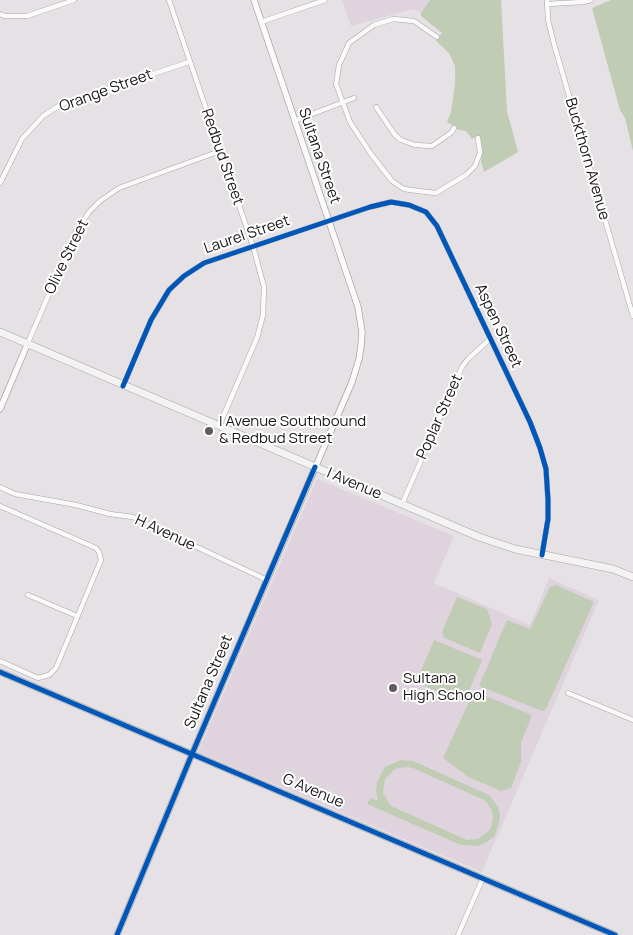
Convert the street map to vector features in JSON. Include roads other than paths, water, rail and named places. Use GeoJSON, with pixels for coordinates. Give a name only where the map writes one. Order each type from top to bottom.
{"type":"FeatureCollection","features":[{"type":"Feature","properties":{"kind":"main road","name":"I Avenue"},"geometry":{"type":"LineString","coordinates":[[0,332],[486,539],[515,549],[613,568],[633,577]]}},
{"type":"Feature","properties":{"kind":"street"},"geometry":{"type":"LineString","coordinates":[[0,14],[5,16],[27,16],[74,0]]}},
{"type":"Feature","properties":{"kind":"street","name":"Redbud Street"},"geometry":{"type":"LineString","coordinates":[[169,0],[253,246],[264,287],[263,315],[256,338],[219,426]]}},
{"type":"Feature","properties":{"kind":"street","name":"Sultana Street"},"geometry":{"type":"LineString","coordinates":[[117,935],[192,754],[352,382],[359,359],[362,332],[358,307],[254,0]]}},
{"type":"Feature","properties":{"kind":"street"},"geometry":{"type":"LineString","coordinates":[[261,22],[326,0]]}},
{"type":"Feature","properties":{"kind":"street"},"geometry":{"type":"LineString","coordinates":[[547,2],[583,2],[591,0]]}},
{"type":"Feature","properties":{"kind":"street","name":"Buckthorn Avenue"},"geometry":{"type":"LineString","coordinates":[[547,2],[554,44],[633,316]]}},
{"type":"Feature","properties":{"kind":"street"},"geometry":{"type":"LineString","coordinates":[[437,37],[414,21],[393,19],[374,25],[349,43],[338,65],[336,84],[350,122],[392,181],[404,188],[436,193],[466,175],[475,166],[480,153],[478,138]]}},
{"type":"Feature","properties":{"kind":"street","name":"Orange Street"},"geometry":{"type":"LineString","coordinates":[[0,183],[22,139],[43,116],[60,105],[189,62]]}},
{"type":"Feature","properties":{"kind":"street"},"geometry":{"type":"LineString","coordinates":[[294,120],[354,98]]}},
{"type":"Feature","properties":{"kind":"street"},"geometry":{"type":"LineString","coordinates":[[376,107],[395,135],[415,146],[432,146],[452,132],[454,128]]}},
{"type":"Feature","properties":{"kind":"street","name":"Olive Street"},"geometry":{"type":"LineString","coordinates":[[0,409],[75,233],[89,212],[100,201],[119,188],[220,151]]}},
{"type":"Feature","properties":{"kind":"street","name":"Aspen Street"},"geometry":{"type":"LineString","coordinates":[[328,220],[392,202],[409,205],[426,212],[437,226],[530,422],[540,448],[546,469],[548,489],[548,519],[542,555]]}},
{"type":"Feature","properties":{"kind":"street","name":"Laurel Street"},"geometry":{"type":"LineString","coordinates":[[123,386],[151,320],[169,290],[184,276],[204,263],[328,220]]}},
{"type":"Feature","properties":{"kind":"street","name":"Poplar Street"},"geometry":{"type":"LineString","coordinates":[[402,504],[462,367],[490,339]]}},
{"type":"Feature","properties":{"kind":"street","name":"H Avenue"},"geometry":{"type":"LineString","coordinates":[[0,487],[15,494],[132,517],[267,580]]}},
{"type":"Feature","properties":{"kind":"street"},"geometry":{"type":"LineString","coordinates":[[0,506],[96,548],[99,552],[99,565],[56,668],[49,676],[38,678],[0,661]]}},
{"type":"Feature","properties":{"kind":"street"},"geometry":{"type":"LineString","coordinates":[[28,595],[77,616]]}},
{"type":"Feature","properties":{"kind":"street","name":"G Avenue"},"geometry":{"type":"LineString","coordinates":[[0,672],[615,935]]}},
{"type":"Feature","properties":{"kind":"street"},"geometry":{"type":"LineString","coordinates":[[568,693],[633,720]]}},
{"type":"Feature","properties":{"kind":"street"},"geometry":{"type":"LineString","coordinates":[[458,935],[483,878]]}},
{"type":"Feature","properties":{"kind":"place","name":"I Avenue Southbound & Redbud Street"},"geometry":{"type":"Point","coordinates":[209,431]}},
{"type":"Feature","properties":{"kind":"place","name":"Sultana High School"},"geometry":{"type":"Point","coordinates":[393,688]}}]}
